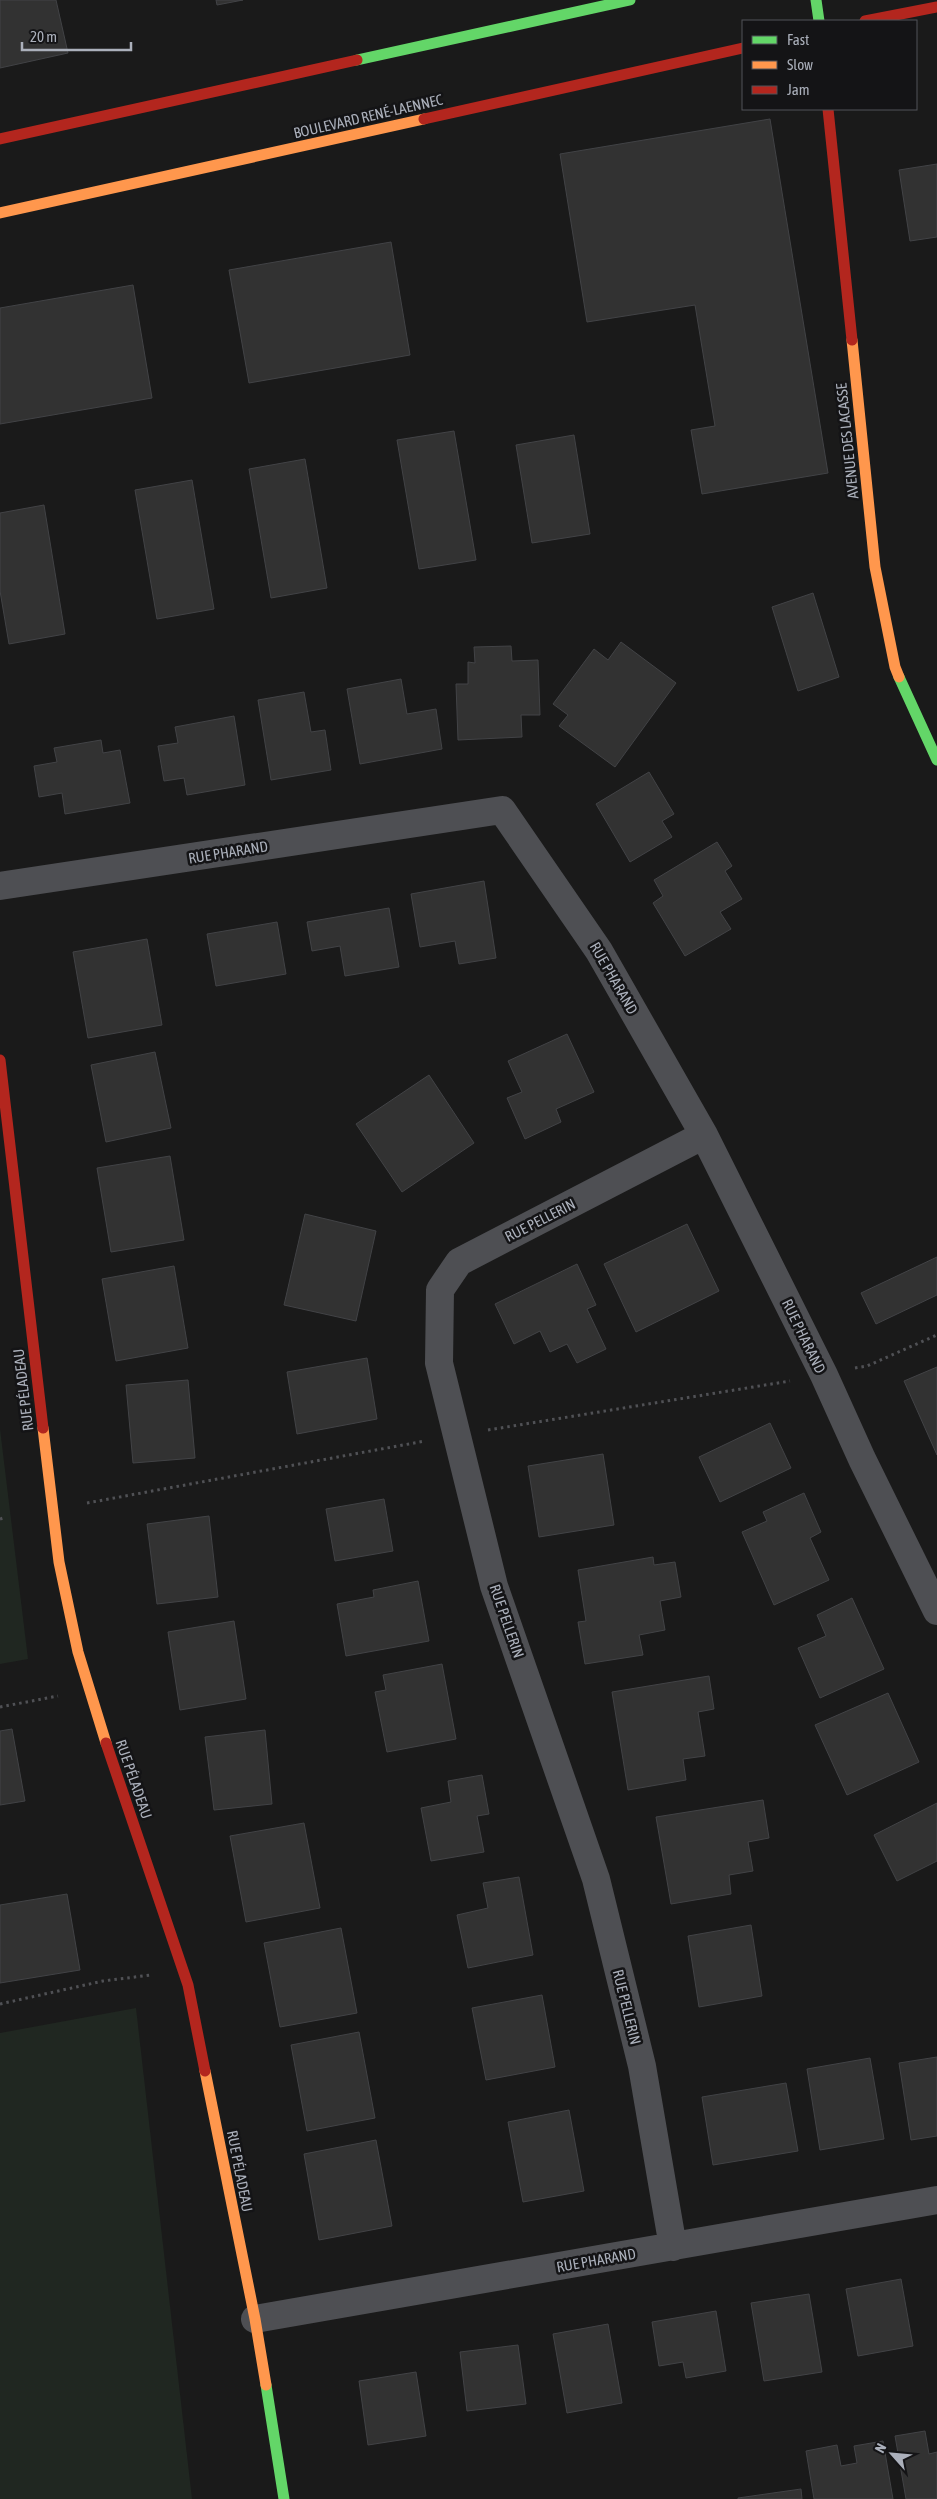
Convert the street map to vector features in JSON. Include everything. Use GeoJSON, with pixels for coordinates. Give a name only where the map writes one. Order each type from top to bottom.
{"type":"FeatureCollection","features":[{"type":"Feature","properties":{"kind":"street"},"geometry":{"type":"LineString","coordinates":[[0,139],[630,0]]}},
{"type":"Feature","properties":{"kind":"street"},"geometry":{"type":"LineString","coordinates":[[816,0],[819,20]]}},
{"type":"Feature","properties":{"kind":"street"},"geometry":{"type":"LineString","coordinates":[[871,20],[937,7]]}},
{"type":"Feature","properties":{"kind":"street","name":"BOULEVARD RENÉ-LAENNEC"},"geometry":{"type":"LineString","coordinates":[[0,213],[742,48]]}},
{"type":"Feature","properties":{"kind":"street","name":"AVENUE DES LACASSE"},"geometry":{"type":"LineString","coordinates":[[828,110],[876,567],[895,667],[937,760]]}},
{"type":"Feature","properties":{"kind":"street","name":"RUE PHARAND"},"geometry":{"type":"LineString","coordinates":[[0,886],[502,810],[599,950],[704,1136],[824,1375],[862,1459],[937,1611]]}},
{"type":"Feature","properties":{"kind":"street","name":"RUE PÉLADEAU"},"geometry":{"type":"LineString","coordinates":[[0,1060],[58,1553],[78,1652],[183,1971],[255,2318],[284,2499]]}},
{"type":"Feature","properties":{"kind":"street","name":"RUE PELLERIN"},"geometry":{"type":"LineString","coordinates":[[673,2247],[642,2066],[596,1879],[494,1586],[457,1435],[440,1363],[440,1290],[459,1262],[704,1136]]}},
{"type":"Feature","properties":{"kind":"street","name":"RUE PHARAND"},"geometry":{"type":"LineString","coordinates":[[255,2318],[937,2200]]}},
{"type":"Feature","properties":{"kind":"path"},"geometry":{"type":"LineString","coordinates":[[87,1504],[457,1435],[824,1375],[867,1366],[937,1335]]}},
{"type":"Feature","properties":{"kind":"path"},"geometry":{"type":"LineString","coordinates":[[0,1707],[90,1689]]}},
{"type":"Feature","properties":{"kind":"path"},"geometry":{"type":"LineString","coordinates":[[0,2004],[103,1981],[183,1971]]}},
{"type":"Feature","properties":{"kind":"shaded area"},"geometry":{"type":"Polygon","coordinates":[[[0,1429],[28,1659],[0,1664],[0,1429]]]}},
{"type":"Feature","properties":{"kind":"shaded area"},"geometry":{"type":"Polygon","coordinates":[[[136,2008],[192,2499],[0,2499],[0,2033],[136,2008]]]}},
{"type":"Feature","properties":{"kind":"building"},"geometry":{"type":"Polygon","coordinates":[[[0,0],[56,0],[68,53],[0,68],[0,0]]]}},
{"type":"Feature","properties":{"kind":"building"},"geometry":{"type":"Polygon","coordinates":[[[216,0],[243,0],[217,5],[216,0]]]}},
{"type":"Feature","properties":{"kind":"building"},"geometry":{"type":"Polygon","coordinates":[[[770,119],[828,473],[702,494],[691,430],[715,426],[695,305],[587,322],[560,154],[770,119]]]}},
{"type":"Feature","properties":{"kind":"building"},"geometry":{"type":"Polygon","coordinates":[[[937,164],[937,237],[910,241],[899,170],[937,164]]]}},
{"type":"Feature","properties":{"kind":"building"},"geometry":{"type":"Polygon","coordinates":[[[391,242],[410,355],[249,383],[229,270],[391,242]]]}},
{"type":"Feature","properties":{"kind":"building"},"geometry":{"type":"Polygon","coordinates":[[[133,285],[152,398],[0,424],[0,308],[133,285]]]}},
{"type":"Feature","properties":{"kind":"building"},"geometry":{"type":"Polygon","coordinates":[[[454,431],[476,560],[419,569],[397,440],[454,431]]]}},
{"type":"Feature","properties":{"kind":"building"},"geometry":{"type":"Polygon","coordinates":[[[574,435],[590,534],[532,543],[516,445],[574,435]]]}},
{"type":"Feature","properties":{"kind":"building"},"geometry":{"type":"Polygon","coordinates":[[[305,459],[327,588],[271,598],[249,469],[305,459]]]}},
{"type":"Feature","properties":{"kind":"building"},"geometry":{"type":"Polygon","coordinates":[[[192,480],[214,609],[157,619],[135,490],[192,480]]]}},
{"type":"Feature","properties":{"kind":"building"},"geometry":{"type":"Polygon","coordinates":[[[44,505],[65,634],[9,644],[0,591],[0,513],[44,505]]]}},
{"type":"Feature","properties":{"kind":"building"},"geometry":{"type":"Polygon","coordinates":[[[813,593],[839,677],[798,691],[772,607],[813,593]]]}},
{"type":"Feature","properties":{"kind":"building"},"geometry":{"type":"Polygon","coordinates":[[[621,642],[676,683],[615,767],[559,726],[568,715],[553,704],[594,649],[608,660],[621,642]]]}},
{"type":"Feature","properties":{"kind":"building"},"geometry":{"type":"Polygon","coordinates":[[[511,646],[512,661],[538,660],[540,715],[521,715],[522,737],[458,740],[456,684],[468,684],[468,662],[475,663],[474,647],[511,646]]]}},
{"type":"Feature","properties":{"kind":"building"},"geometry":{"type":"Polygon","coordinates":[[[401,679],[407,714],[436,709],[442,749],[360,764],[347,689],[401,679]]]}},
{"type":"Feature","properties":{"kind":"building"},"geometry":{"type":"Polygon","coordinates":[[[304,692],[311,732],[325,730],[331,770],[271,780],[258,700],[304,692]]]}},
{"type":"Feature","properties":{"kind":"building"},"geometry":{"type":"Polygon","coordinates":[[[234,716],[245,785],[187,795],[184,778],[164,781],[158,746],[178,743],[175,727],[234,716]]]}},
{"type":"Feature","properties":{"kind":"building"},"geometry":{"type":"Polygon","coordinates":[[[101,740],[103,753],[120,750],[130,803],[65,814],[62,793],[39,797],[34,766],[57,762],[54,748],[101,740]]]}},
{"type":"Feature","properties":{"kind":"building"},"geometry":{"type":"Polygon","coordinates":[[[649,772],[674,814],[662,821],[672,837],[630,862],[596,804],[649,772]]]}},
{"type":"Feature","properties":{"kind":"building"},"geometry":{"type":"Polygon","coordinates":[[[717,842],[732,866],[725,871],[742,899],[720,912],[731,929],[685,956],[653,903],[663,896],[654,880],[717,842]]]}},
{"type":"Feature","properties":{"kind":"building"},"geometry":{"type":"Polygon","coordinates":[[[484,881],[496,958],[459,964],[455,941],[420,947],[411,894],[484,881]]]}},
{"type":"Feature","properties":{"kind":"building"},"geometry":{"type":"Polygon","coordinates":[[[389,908],[399,967],[345,976],[340,946],[312,951],[307,922],[389,908]]]}},
{"type":"Feature","properties":{"kind":"building"},"geometry":{"type":"Polygon","coordinates":[[[277,922],[286,974],[216,986],[207,934],[277,922]]]}},
{"type":"Feature","properties":{"kind":"building"},"geometry":{"type":"Polygon","coordinates":[[[147,939],[162,1025],[88,1038],[73,952],[147,939]]]}},
{"type":"Feature","properties":{"kind":"building"},"geometry":{"type":"Polygon","coordinates":[[[567,1034],[594,1092],[556,1109],[561,1122],[525,1139],[507,1098],[522,1092],[508,1061],[567,1034]]]}},
{"type":"Feature","properties":{"kind":"building"},"geometry":{"type":"Polygon","coordinates":[[[155,1052],[171,1128],[106,1142],[91,1065],[155,1052]]]}},
{"type":"Feature","properties":{"kind":"building"},"geometry":{"type":"Polygon","coordinates":[[[429,1075],[474,1143],[402,1192],[356,1124],[429,1075]]]}},
{"type":"Feature","properties":{"kind":"building"},"geometry":{"type":"Polygon","coordinates":[[[170,1156],[184,1240],[111,1252],[97,1168],[170,1156]]]}},
{"type":"Feature","properties":{"kind":"building"},"geometry":{"type":"Polygon","coordinates":[[[305,1214],[376,1231],[356,1321],[284,1305],[305,1214]]]}},
{"type":"Feature","properties":{"kind":"building"},"geometry":{"type":"Polygon","coordinates":[[[687,1224],[719,1291],[636,1332],[604,1264],[687,1224]]]}},
{"type":"Feature","properties":{"kind":"building"},"geometry":{"type":"Polygon","coordinates":[[[937,1257],[937,1295],[876,1324],[861,1293],[937,1257]]]}},
{"type":"Feature","properties":{"kind":"building"},"geometry":{"type":"Polygon","coordinates":[[[577,1264],[596,1305],[587,1309],[606,1349],[577,1363],[567,1344],[550,1352],[540,1331],[514,1344],[495,1304],[577,1264]]]}},
{"type":"Feature","properties":{"kind":"building"},"geometry":{"type":"Polygon","coordinates":[[[174,1266],[188,1348],[116,1361],[102,1279],[174,1266]]]}},
{"type":"Feature","properties":{"kind":"building"},"geometry":{"type":"Polygon","coordinates":[[[367,1358],[377,1419],[297,1434],[287,1372],[367,1358]]]}},
{"type":"Feature","properties":{"kind":"building"},"geometry":{"type":"Polygon","coordinates":[[[937,1367],[937,1455],[904,1381],[937,1367]]]}},
{"type":"Feature","properties":{"kind":"building"},"geometry":{"type":"Polygon","coordinates":[[[188,1380],[195,1458],[133,1463],[126,1385],[188,1380]]]}},
{"type":"Feature","properties":{"kind":"building"},"geometry":{"type":"Polygon","coordinates":[[[770,1423],[791,1468],[720,1502],[699,1457],[770,1423]]]}},
{"type":"Feature","properties":{"kind":"building"},"geometry":{"type":"Polygon","coordinates":[[[603,1454],[614,1525],[539,1537],[528,1466],[603,1454]]]}},
{"type":"Feature","properties":{"kind":"building"},"geometry":{"type":"Polygon","coordinates":[[[804,1493],[821,1532],[810,1538],[829,1580],[774,1605],[742,1532],[767,1521],[763,1512],[804,1493]]]}},
{"type":"Feature","properties":{"kind":"building"},"geometry":{"type":"Polygon","coordinates":[[[384,1499],[393,1551],[335,1561],[326,1509],[384,1499]]]}},
{"type":"Feature","properties":{"kind":"building"},"geometry":{"type":"Polygon","coordinates":[[[209,1516],[218,1597],[157,1604],[147,1524],[209,1516]]]}},
{"type":"Feature","properties":{"kind":"building"},"geometry":{"type":"Polygon","coordinates":[[[653,1557],[654,1565],[675,1562],[681,1597],[660,1601],[665,1630],[639,1635],[643,1655],[585,1664],[578,1622],[586,1621],[578,1570],[653,1557]]]}},
{"type":"Feature","properties":{"kind":"building"},"geometry":{"type":"Polygon","coordinates":[[[418,1581],[429,1641],[346,1656],[337,1604],[374,1597],[373,1590],[418,1581]]]}},
{"type":"Feature","properties":{"kind":"building"},"geometry":{"type":"Polygon","coordinates":[[[852,1598],[884,1669],[820,1698],[798,1648],[826,1636],[817,1615],[852,1598]]]}},
{"type":"Feature","properties":{"kind":"building"},"geometry":{"type":"Polygon","coordinates":[[[234,1621],[246,1699],[180,1710],[168,1632],[234,1621]]]}},
{"type":"Feature","properties":{"kind":"building"},"geometry":{"type":"Polygon","coordinates":[[[442,1664],[456,1739],[387,1752],[375,1692],[386,1690],[383,1675],[442,1664]]]}},
{"type":"Feature","properties":{"kind":"building"},"geometry":{"type":"Polygon","coordinates":[[[709,1676],[714,1709],[698,1712],[705,1756],[683,1759],[686,1780],[628,1790],[612,1692],[709,1676]]]}},
{"type":"Feature","properties":{"kind":"building"},"geometry":{"type":"Polygon","coordinates":[[[888,1693],[919,1762],[847,1795],[815,1725],[888,1693]]]}},
{"type":"Feature","properties":{"kind":"building"},"geometry":{"type":"Polygon","coordinates":[[[12,1729],[25,1801],[0,1805],[0,1731],[12,1729]]]}},
{"type":"Feature","properties":{"kind":"building"},"geometry":{"type":"Polygon","coordinates":[[[265,1730],[272,1804],[214,1810],[205,1737],[265,1730]]]}},
{"type":"Feature","properties":{"kind":"building"},"geometry":{"type":"Polygon","coordinates":[[[482,1775],[489,1814],[477,1816],[484,1852],[431,1861],[421,1808],[451,1802],[448,1781],[482,1775]]]}},
{"type":"Feature","properties":{"kind":"building"},"geometry":{"type":"Polygon","coordinates":[[[763,1800],[769,1838],[748,1842],[753,1871],[729,1875],[731,1894],[671,1904],[656,1817],[763,1800]]]}},
{"type":"Feature","properties":{"kind":"building"},"geometry":{"type":"Polygon","coordinates":[[[937,1803],[937,1861],[897,1881],[874,1835],[937,1803]]]}},
{"type":"Feature","properties":{"kind":"building"},"geometry":{"type":"Polygon","coordinates":[[[304,1823],[320,1908],[246,1922],[230,1836],[304,1823]]]}},
{"type":"Feature","properties":{"kind":"building"},"geometry":{"type":"Polygon","coordinates":[[[519,1877],[533,1955],[468,1968],[457,1915],[488,1908],[483,1883],[519,1877]]]}},
{"type":"Feature","properties":{"kind":"building"},"geometry":{"type":"Polygon","coordinates":[[[67,1894],[80,1970],[0,1983],[0,1905],[67,1894]]]}},
{"type":"Feature","properties":{"kind":"building"},"geometry":{"type":"Polygon","coordinates":[[[751,1925],[762,1996],[699,2007],[688,1936],[751,1925]]]}},
{"type":"Feature","properties":{"kind":"building"},"geometry":{"type":"Polygon","coordinates":[[[341,1928],[357,2013],[280,2027],[264,1943],[341,1928]]]}},
{"type":"Feature","properties":{"kind":"building"},"geometry":{"type":"Polygon","coordinates":[[[542,1995],[555,2067],[486,2080],[472,2008],[542,1995]]]}},
{"type":"Feature","properties":{"kind":"building"},"geometry":{"type":"Polygon","coordinates":[[[359,2032],[375,2118],[307,2131],[291,2045],[359,2032]]]}},
{"type":"Feature","properties":{"kind":"building"},"geometry":{"type":"Polygon","coordinates":[[[937,2057],[937,2136],[911,2140],[899,2063],[937,2057]]]}},
{"type":"Feature","properties":{"kind":"building"},"geometry":{"type":"Polygon","coordinates":[[[870,2058],[884,2139],[820,2150],[807,2069],[870,2058]]]}},
{"type":"Feature","properties":{"kind":"building"},"geometry":{"type":"Polygon","coordinates":[[[786,2083],[798,2151],[713,2165],[702,2097],[786,2083]]]}},
{"type":"Feature","properties":{"kind":"building"},"geometry":{"type":"Polygon","coordinates":[[[569,2110],[584,2191],[523,2202],[508,2122],[569,2110]]]}},
{"type":"Feature","properties":{"kind":"building"},"geometry":{"type":"Polygon","coordinates":[[[376,2140],[392,2226],[319,2240],[304,2154],[376,2140]]]}},
{"type":"Feature","properties":{"kind":"building"},"geometry":{"type":"Polygon","coordinates":[[[901,2279],[913,2346],[858,2356],[846,2289],[901,2279]]]}},
{"type":"Feature","properties":{"kind":"building"},"geometry":{"type":"Polygon","coordinates":[[[809,2294],[822,2372],[764,2381],[751,2303],[809,2294]]]}},
{"type":"Feature","properties":{"kind":"building"},"geometry":{"type":"Polygon","coordinates":[[[716,2311],[726,2371],[686,2378],[683,2362],[659,2366],[652,2322],[716,2311]]]}},
{"type":"Feature","properties":{"kind":"building"},"geometry":{"type":"Polygon","coordinates":[[[608,2324],[622,2403],[567,2413],[553,2334],[608,2324]]]}},
{"type":"Feature","properties":{"kind":"building"},"geometry":{"type":"Polygon","coordinates":[[[518,2345],[526,2404],[467,2411],[460,2352],[518,2345]]]}},
{"type":"Feature","properties":{"kind":"building"},"geometry":{"type":"Polygon","coordinates":[[[416,2372],[426,2436],[368,2445],[359,2381],[416,2372]]]}},
{"type":"Feature","properties":{"kind":"building"},"geometry":{"type":"Polygon","coordinates":[[[925,2431],[929,2454],[937,2452],[937,2499],[906,2499],[895,2436],[925,2431]]]}},
{"type":"Feature","properties":{"kind":"building"},"geometry":{"type":"Polygon","coordinates":[[[883,2441],[893,2499],[814,2499],[806,2451],[837,2445],[841,2466],[857,2463],[854,2446],[883,2441]]]}},
{"type":"Feature","properties":{"kind":"building"},"geometry":{"type":"Polygon","coordinates":[[[801,2489],[802,2499],[738,2499],[738,2498],[801,2489]]]}},
{"type":"Feature","properties":{"kind":"traffic: fast"},"geometry":{"type":"LineString","coordinates":[[357,60],[630,0]]}},
{"type":"Feature","properties":{"kind":"traffic: fast"},"geometry":{"type":"LineString","coordinates":[[816,0],[819,20]]}},
{"type":"Feature","properties":{"kind":"traffic: fast"},"geometry":{"type":"LineString","coordinates":[[899,677],[937,760]]}},
{"type":"Feature","properties":{"kind":"traffic: fast"},"geometry":{"type":"LineString","coordinates":[[266,2385],[284,2499]]}},
{"type":"Feature","properties":{"kind":"traffic: slow"},"geometry":{"type":"LineString","coordinates":[[0,213],[424,119]]}},
{"type":"Feature","properties":{"kind":"traffic: slow"},"geometry":{"type":"LineString","coordinates":[[852,340],[875,567],[895,667],[899,677]]}},
{"type":"Feature","properties":{"kind":"traffic: slow"},"geometry":{"type":"LineString","coordinates":[[43,1428],[59,1562],[78,1652],[106,1743]]}},
{"type":"Feature","properties":{"kind":"traffic: slow"},"geometry":{"type":"LineString","coordinates":[[205,2071],[255,2319],[266,2385]]}},
{"type":"Feature","properties":{"kind":"traffic: jam"},"geometry":{"type":"LineString","coordinates":[[870,20],[937,7]]}},
{"type":"Feature","properties":{"kind":"traffic: jam"},"geometry":{"type":"LineString","coordinates":[[424,119],[742,48]]}},
{"type":"Feature","properties":{"kind":"traffic: jam"},"geometry":{"type":"LineString","coordinates":[[0,139],[357,60]]}},
{"type":"Feature","properties":{"kind":"traffic: jam"},"geometry":{"type":"LineString","coordinates":[[828,110],[852,340]]}},
{"type":"Feature","properties":{"kind":"traffic: jam"},"geometry":{"type":"LineString","coordinates":[[0,1060],[43,1428]]}},
{"type":"Feature","properties":{"kind":"traffic: jam"},"geometry":{"type":"LineString","coordinates":[[106,1743],[188,1985],[205,2071]]}}]}
